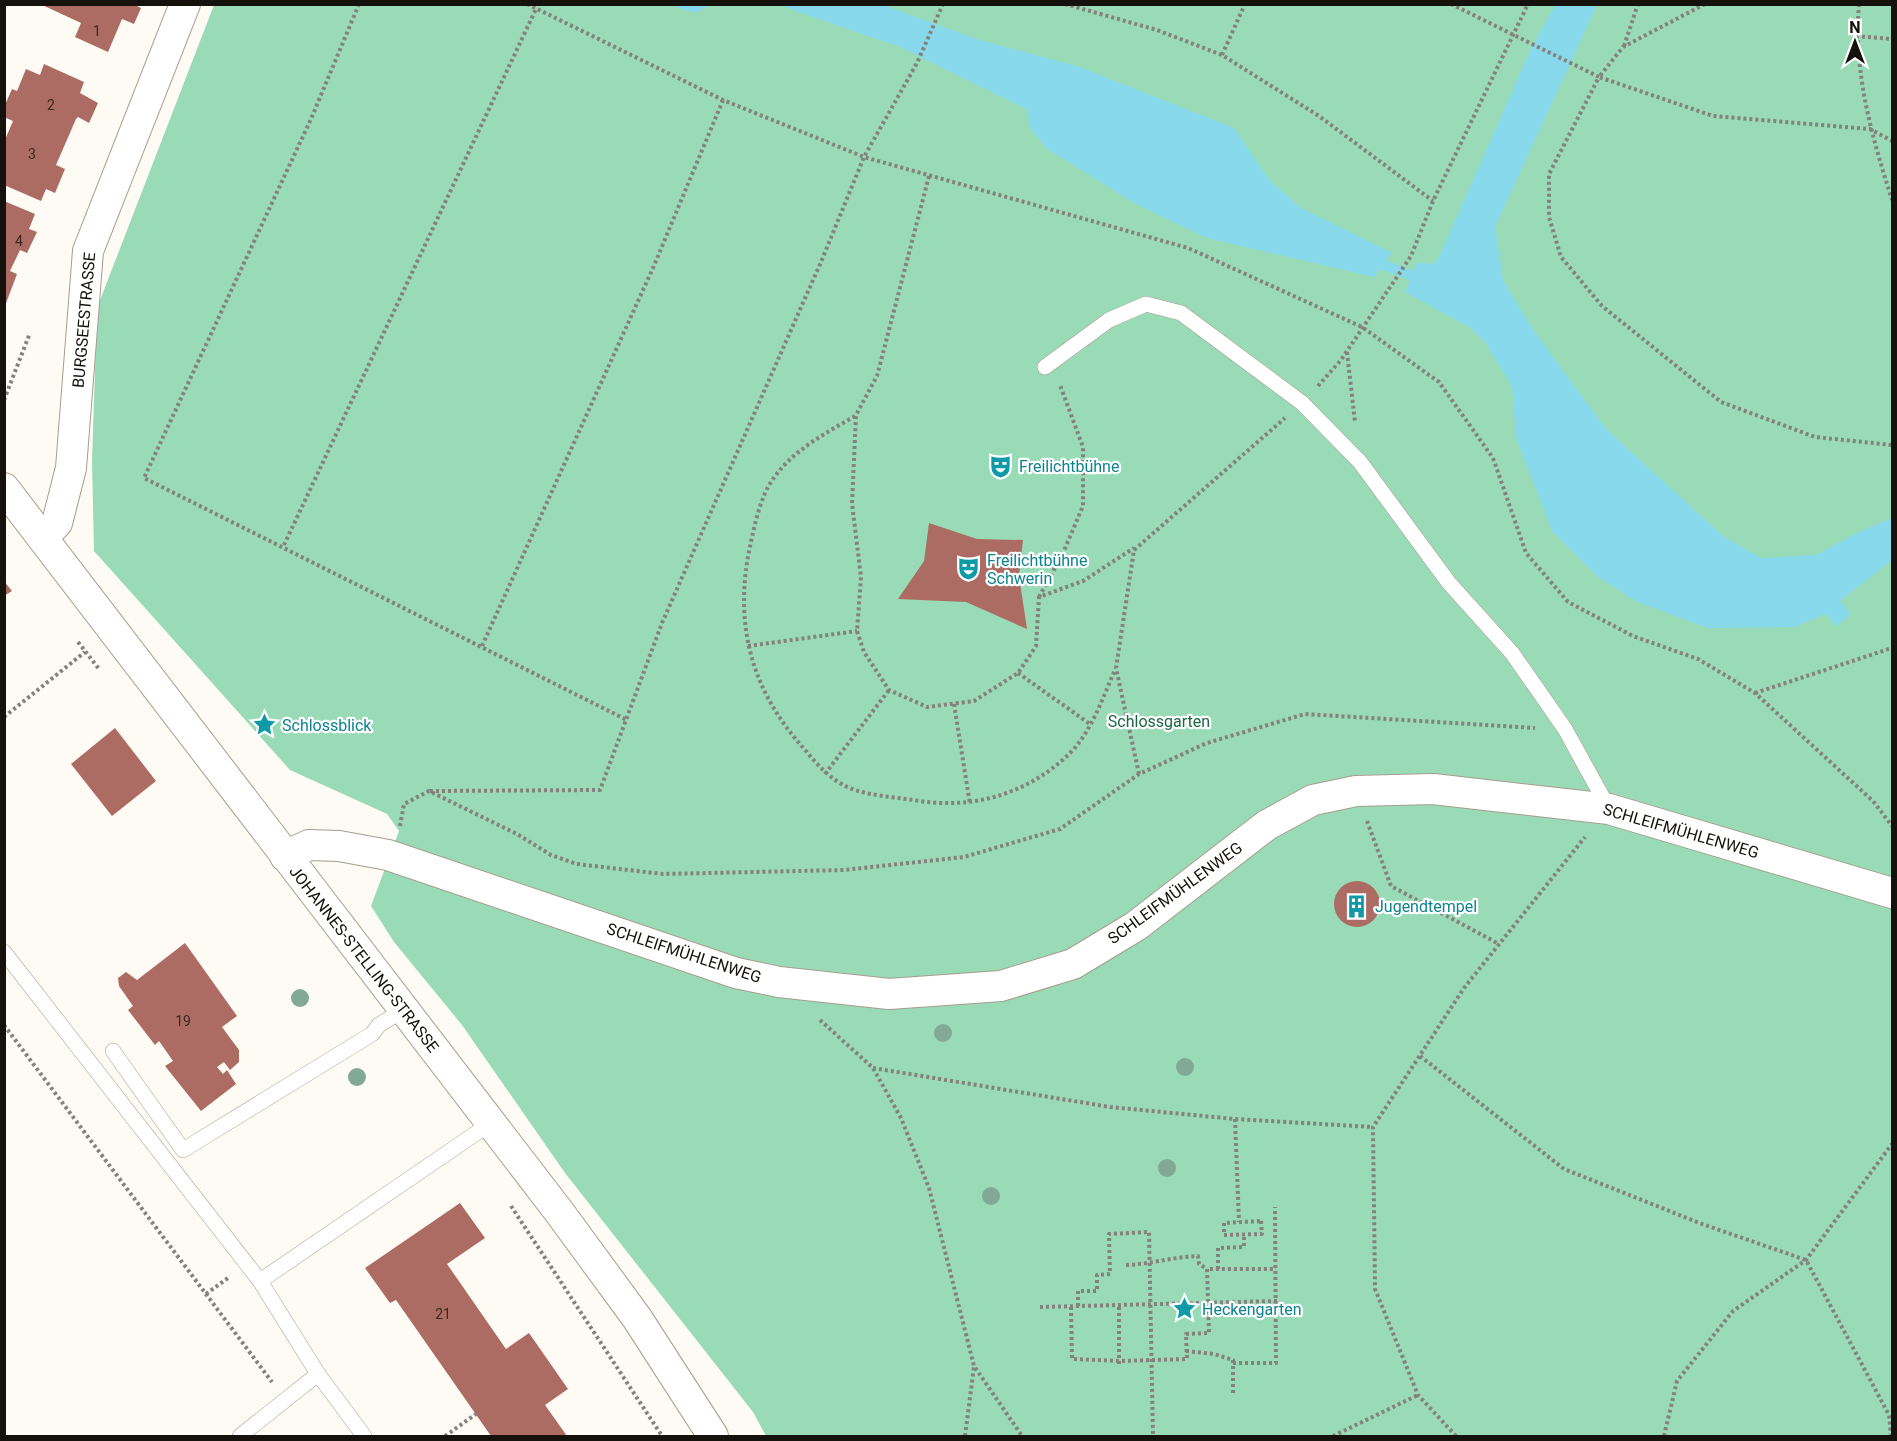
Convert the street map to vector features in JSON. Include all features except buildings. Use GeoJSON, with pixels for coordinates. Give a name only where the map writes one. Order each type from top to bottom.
{"type":"FeatureCollection","features":[{"type":"Feature","properties":{"kind":"street","name":"BURGSEESTRASSE"},"geometry":{"type":"LineString","coordinates":[[43,537],[57,523],[71,468],[88,251],[185,4]]}},
{"type":"Feature","properties":{"kind":"street","name":"JOHANNES-STELLING-STRASSE"},"geometry":{"type":"LineString","coordinates":[[4,488],[491,1123],[637,1318],[713,1437]]}},
{"type":"Feature","properties":{"kind":"street","name":"SCHLEIFMÜHLENWEG"},"geometry":{"type":"LineString","coordinates":[[285,856],[309,845],[339,846],[388,855],[736,973],[779,982],[889,994],[1001,986],[1073,964],[1136,926],[1267,825],[1313,801],[1356,791],[1433,789],[1609,809],[1893,893]]}},
{"type":"Feature","properties":{"kind":"lane"},"geometry":{"type":"LineString","coordinates":[[1048,365],[1109,320],[1146,304],[1181,313],[1302,403],[1360,462],[1449,583],[1512,653],[1565,729],[1609,809]]}},
{"type":"Feature","properties":{"kind":"lane"},"geometry":{"type":"LineString","coordinates":[[4,952],[260,1281],[318,1374],[364,1437]]}},
{"type":"Feature","properties":{"kind":"lane"},"geometry":{"type":"LineString","coordinates":[[113,1051],[183,1150],[372,1034],[379,1025],[404,1010]]}},
{"type":"Feature","properties":{"kind":"lane"},"geometry":{"type":"LineString","coordinates":[[260,1281],[491,1123]]}},
{"type":"Feature","properties":{"kind":"lane"},"geometry":{"type":"LineString","coordinates":[[240,1437],[318,1374]]}},
{"type":"Feature","properties":{"kind":"path"},"geometry":{"type":"LineString","coordinates":[[358,4],[311,119],[144,478],[284,545],[627,720]]}},
{"type":"Feature","properties":{"kind":"path"},"geometry":{"type":"LineString","coordinates":[[399,831],[404,804],[429,791],[600,790],[671,601],[821,262],[864,157],[917,63],[944,4]]}},
{"type":"Feature","properties":{"kind":"path"},"geometry":{"type":"LineString","coordinates":[[1065,4],[1157,30],[1222,55],[1319,116],[1433,201]]}},
{"type":"Feature","properties":{"kind":"path"},"geometry":{"type":"LineString","coordinates":[[1222,55],[1245,4]]}},
{"type":"Feature","properties":{"kind":"path"},"geometry":{"type":"LineString","coordinates":[[1451,4],[1599,77],[1713,116],[1870,129],[1893,141]]}},
{"type":"Feature","properties":{"kind":"path"},"geometry":{"type":"LineString","coordinates":[[856,415],[807,445],[773,479],[754,527],[743,587],[748,646],[762,690],[783,726],[825,774],[854,790],[938,805],[970,804],[1021,789],[1067,755],[1090,724],[1116,668],[1134,550],[1302,403],[1347,350],[1411,256],[1433,201],[1528,4]]}},
{"type":"Feature","properties":{"kind":"path"},"geometry":{"type":"LineString","coordinates":[[1638,4],[1623,47],[1599,77],[1549,174],[1549,216],[1562,257],[1602,306],[1721,402],[1815,437],[1893,445]]}},
{"type":"Feature","properties":{"kind":"path"},"geometry":{"type":"LineString","coordinates":[[1623,47],[1705,4]]}},
{"type":"Feature","properties":{"kind":"path"},"geometry":{"type":"LineString","coordinates":[[1859,4],[1856,36],[1870,129],[1893,200]]}},
{"type":"Feature","properties":{"kind":"path"},"geometry":{"type":"LineString","coordinates":[[284,545],[536,9]]}},
{"type":"Feature","properties":{"kind":"path"},"geometry":{"type":"LineString","coordinates":[[1856,36],[1893,39]]}},
{"type":"Feature","properties":{"kind":"path"},"geometry":{"type":"LineString","coordinates":[[482,646],[653,268],[723,100]]}},
{"type":"Feature","properties":{"kind":"path"},"geometry":{"type":"LineString","coordinates":[[929,176],[877,376],[856,415],[852,504],[861,577],[856,631],[864,652],[889,690],[927,707],[974,701],[1018,673],[1036,646],[1039,597],[1063,553],[1083,506],[1083,447],[1048,365]]}},
{"type":"Feature","properties":{"kind":"path"},"geometry":{"type":"LineString","coordinates":[[4,400],[30,333]]}},
{"type":"Feature","properties":{"kind":"path"},"geometry":{"type":"LineString","coordinates":[[1347,350],[1360,462]]}},
{"type":"Feature","properties":{"kind":"path"},"geometry":{"type":"LineString","coordinates":[[1039,597],[1083,581],[1141,543]]}},
{"type":"Feature","properties":{"kind":"path"},"geometry":{"type":"LineString","coordinates":[[748,646],[856,631]]}},
{"type":"Feature","properties":{"kind":"path"},"geometry":{"type":"LineString","coordinates":[[1755,693],[1893,648]]}},
{"type":"Feature","properties":{"kind":"path"},"geometry":{"type":"LineString","coordinates":[[4,717],[85,652]]}},
{"type":"Feature","properties":{"kind":"path"},"geometry":{"type":"LineString","coordinates":[[1116,668],[1139,774]]}},
{"type":"Feature","properties":{"kind":"path"},"geometry":{"type":"LineString","coordinates":[[1018,673],[1090,724]]}},
{"type":"Feature","properties":{"kind":"path"},"geometry":{"type":"LineString","coordinates":[[825,774],[889,690]]}},
{"type":"Feature","properties":{"kind":"path"},"geometry":{"type":"LineString","coordinates":[[954,704],[970,804]]}},
{"type":"Feature","properties":{"kind":"path"},"geometry":{"type":"LineString","coordinates":[[429,791],[517,834],[551,855],[577,864],[663,874],[821,870],[964,857],[1060,829],[1139,774],[1207,743],[1305,714],[1565,729]]}},
{"type":"Feature","properties":{"kind":"path"},"geometry":{"type":"LineString","coordinates":[[1356,791],[1391,886],[1498,944]]}},
{"type":"Feature","properties":{"kind":"path"},"geometry":{"type":"LineString","coordinates":[[1873,801],[1893,826]]}},
{"type":"Feature","properties":{"kind":"path"},"geometry":{"type":"LineString","coordinates":[[1456,1437],[1418,1395],[1375,1289],[1373,1127],[1464,988],[1609,809]]}},
{"type":"Feature","properties":{"kind":"path"},"geometry":{"type":"LineString","coordinates":[[810,1016],[819,1019],[873,1068],[901,1118],[929,1188],[974,1366],[1022,1437]]}},
{"type":"Feature","properties":{"kind":"path"},"geometry":{"type":"LineString","coordinates":[[4,1025],[286,1400]]}},
{"type":"Feature","properties":{"kind":"path"},"geometry":{"type":"LineString","coordinates":[[1420,1056],[1564,1169],[1702,1224],[1806,1260],[1889,1415],[1891,1437]]}},
{"type":"Feature","properties":{"kind":"path"},"geometry":{"type":"LineString","coordinates":[[873,1068],[1110,1107],[1235,1119],[1373,1127]]}},
{"type":"Feature","properties":{"kind":"path"},"geometry":{"type":"LineString","coordinates":[[1235,1119],[1239,1222]]}},
{"type":"Feature","properties":{"kind":"path"},"geometry":{"type":"LineString","coordinates":[[1664,1437],[1677,1381],[1733,1311],[1806,1260],[1893,1144]]}},
{"type":"Feature","properties":{"kind":"path"},"geometry":{"type":"LineString","coordinates":[[504,1196],[662,1437]]}},
{"type":"Feature","properties":{"kind":"path"},"geometry":{"type":"LineString","coordinates":[[1233,1363],[1276,1363],[1275,1207]]}},
{"type":"Feature","properties":{"kind":"path"},"geometry":{"type":"LineString","coordinates":[[1261,1221],[1262,1233],[1224,1235],[1224,1223],[1239,1222],[1261,1221]]}},
{"type":"Feature","properties":{"kind":"path"},"geometry":{"type":"LineString","coordinates":[[1078,1306],[1078,1291],[1097,1291],[1097,1275],[1110,1274],[1109,1234],[1145,1230],[1149,1232],[1153,1435]]}},
{"type":"Feature","properties":{"kind":"path"},"geometry":{"type":"LineString","coordinates":[[1218,1269],[1218,1248],[1244,1247],[1244,1235]]}},
{"type":"Feature","properties":{"kind":"path"},"geometry":{"type":"LineString","coordinates":[[1126,1265],[1149,1264],[1171,1257],[1198,1256],[1200,1264],[1207,1269],[1276,1269]]}},
{"type":"Feature","properties":{"kind":"path"},"geometry":{"type":"LineString","coordinates":[[1071,1307],[1072,1359],[1119,1362],[1187,1359],[1186,1334],[1209,1333],[1207,1269]]}},
{"type":"Feature","properties":{"kind":"path"},"geometry":{"type":"LineString","coordinates":[[1040,1307],[1277,1301]]}},
{"type":"Feature","properties":{"kind":"path"},"geometry":{"type":"LineString","coordinates":[[1119,1305],[1119,1362]]}},
{"type":"Feature","properties":{"kind":"path"},"geometry":{"type":"LineString","coordinates":[[1186,1351],[1214,1354],[1233,1360],[1233,1394]]}},
{"type":"Feature","properties":{"kind":"path"},"geometry":{"type":"LineString","coordinates":[[965,1437],[974,1366]]}},
{"type":"Feature","properties":{"kind":"path"},"geometry":{"type":"LineString","coordinates":[[1333,1437],[1418,1395]]}},
{"type":"Feature","properties":{"kind":"path"},"geometry":{"type":"LineString","coordinates":[[445,1437],[476,1414]]}},
{"type":"Feature","properties":{"kind":"green space","name":"Schlossgarten"},"geometry":{"type":"Polygon","coordinates":[[[214,5],[1892,5],[1892,1436],[766,1436],[753,1412],[565,1173],[462,1025],[394,942],[371,906],[399,831],[387,814],[290,770],[94,551],[92,462],[97,308],[214,5]]]}},
{"type":"Feature","properties":{"kind":"water"},"geometry":{"type":"Polygon","coordinates":[[[711,4],[695,13],[670,5],[711,4]]]}},
{"type":"Feature","properties":{"kind":"water"},"geometry":{"type":"Polygon","coordinates":[[[779,5],[884,5],[976,39],[1077,66],[1234,128],[1270,181],[1301,208],[1392,253],[1374,277],[1207,238],[1136,204],[1046,148],[1029,126],[1028,110],[900,47],[779,5]]]}},
{"type":"Feature","properties":{"kind":"water"},"geometry":{"type":"Polygon","coordinates":[[[1555,5],[1597,5],[1495,227],[1503,280],[1532,328],[1606,429],[1723,536],[1761,558],[1816,555],[1859,532],[1892,518],[1892,560],[1840,601],[1851,614],[1837,626],[1825,614],[1795,627],[1708,628],[1637,602],[1597,576],[1552,531],[1516,438],[1512,387],[1485,342],[1469,327],[1405,292],[1417,263],[1432,264],[1438,259],[1530,51],[1555,5]]]}},
{"type":"Feature","properties":{"kind":"waterway"},"geometry":{"type":"LineString","coordinates":[[1383,265],[1425,280]]}},
{"type":"Feature","properties":{"kind":"place","name":"Freilichtbühne"},"geometry":{"type":"Point","coordinates":[1001,466]}},
{"type":"Feature","properties":{"kind":"place","name":"Freilichtbühne Schwerin"},"geometry":{"type":"Point","coordinates":[969,569]}},
{"type":"Feature","properties":{"kind":"place","name":"Schlossblick"},"geometry":{"type":"Point","coordinates":[264,725]}},
{"type":"Feature","properties":{"kind":"place","name":"Jugendtempel"},"geometry":{"type":"Point","coordinates":[1357,906]}},
{"type":"Feature","properties":{"kind":"place","name":"Heckengarten"},"geometry":{"type":"Point","coordinates":[1184,1309]}}]}
